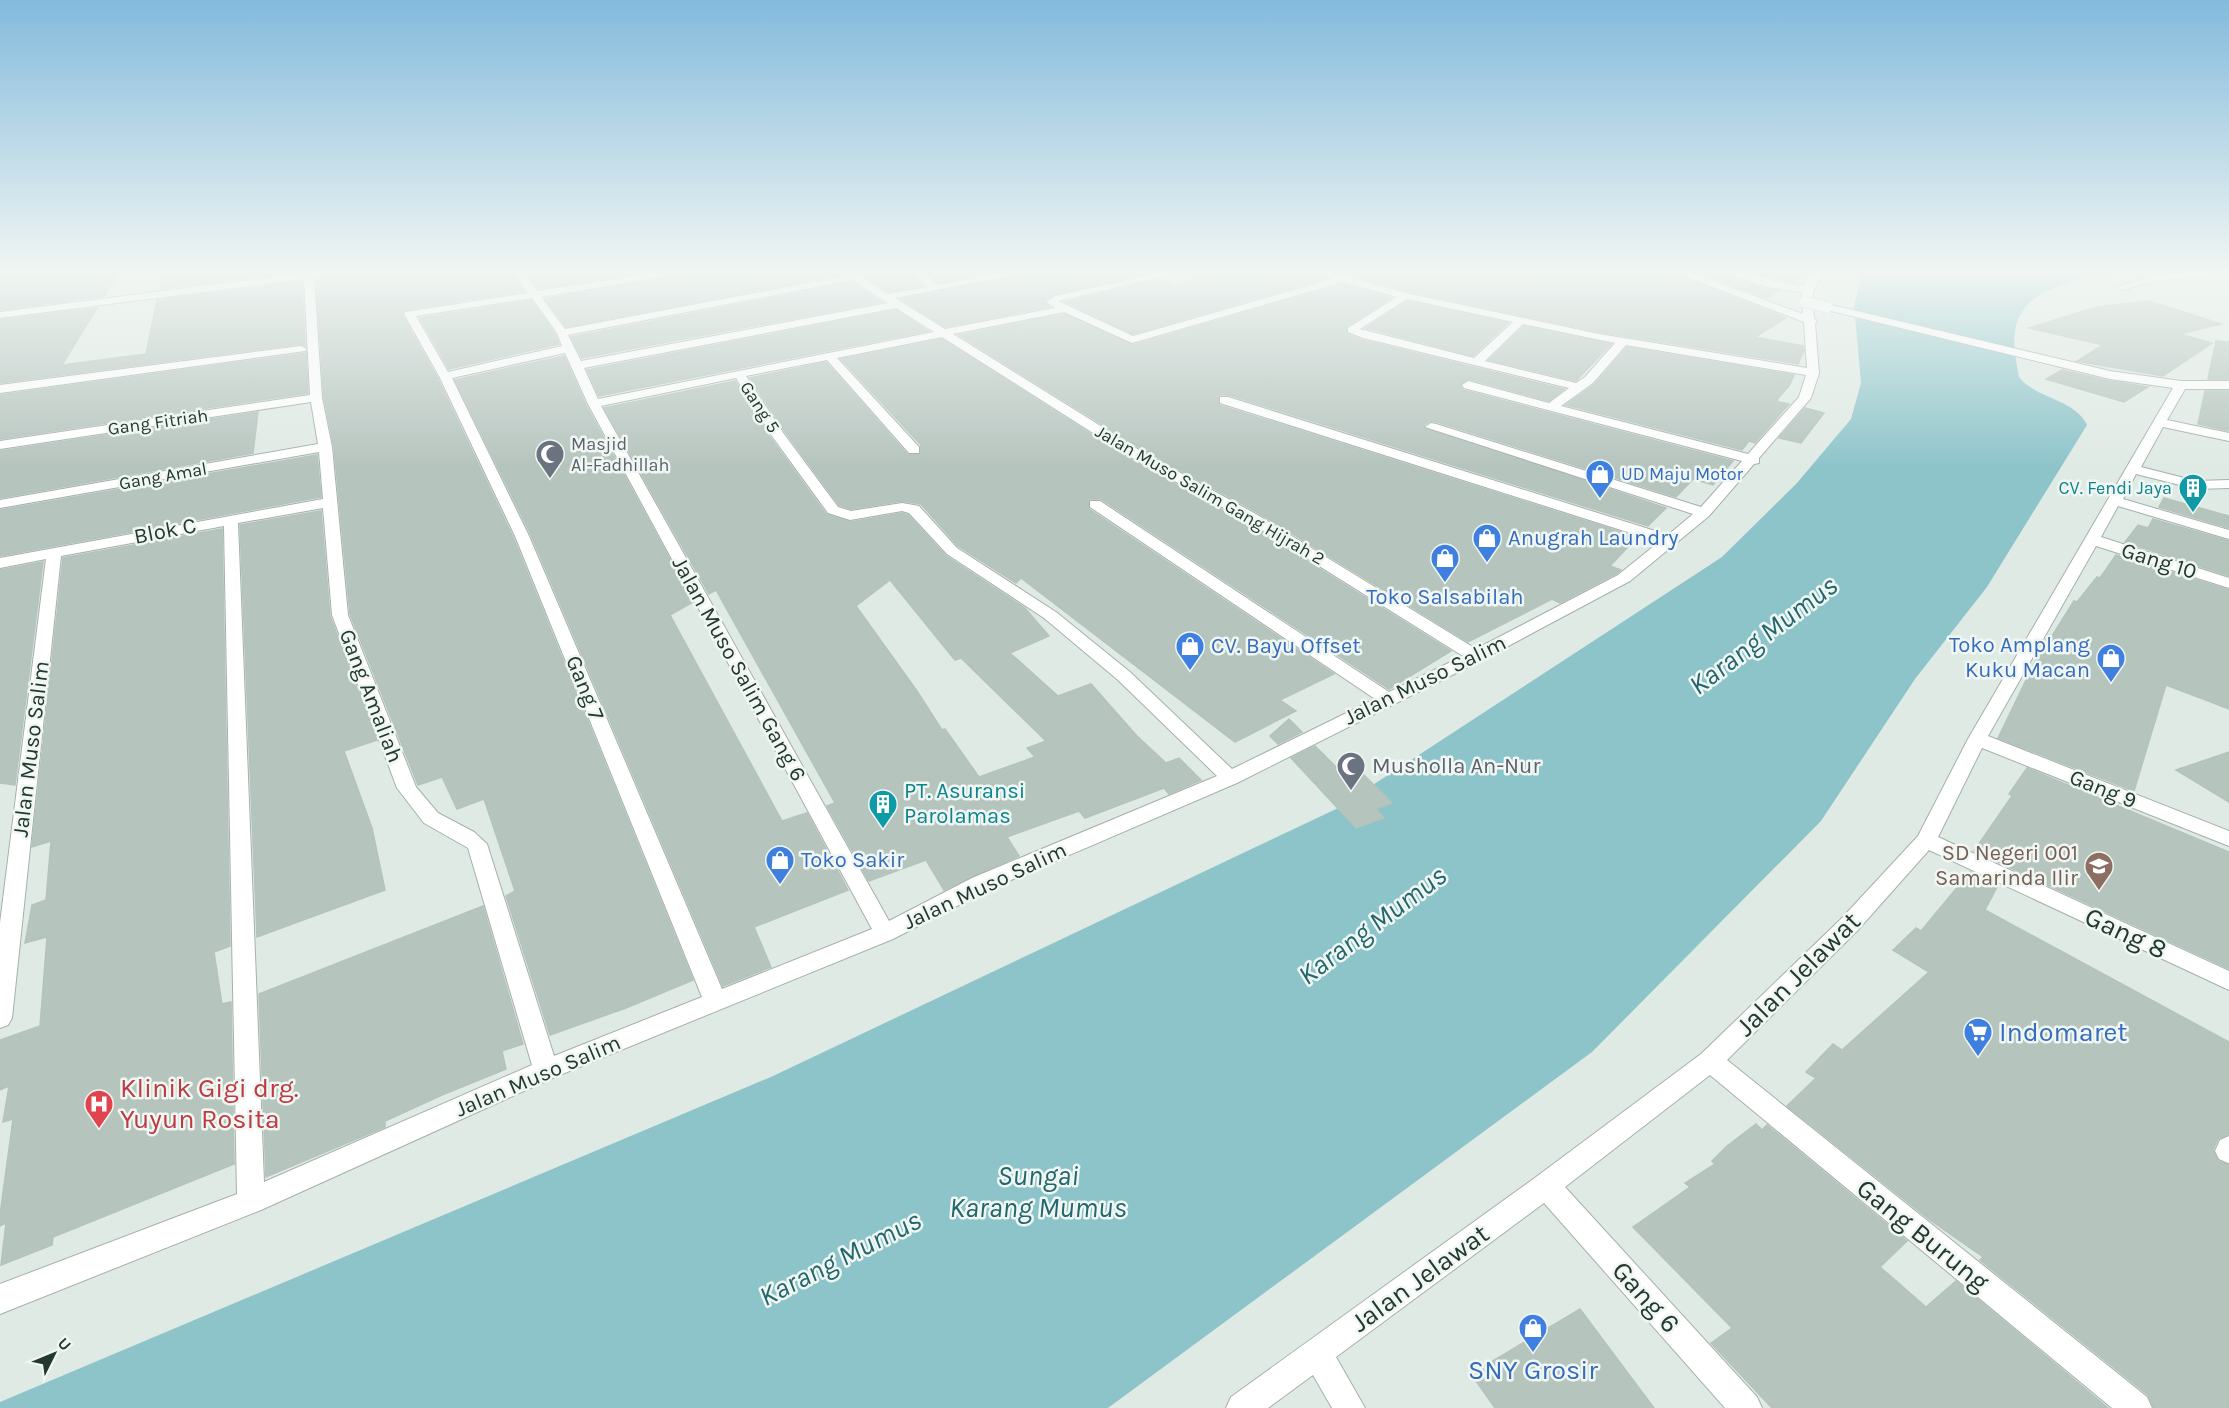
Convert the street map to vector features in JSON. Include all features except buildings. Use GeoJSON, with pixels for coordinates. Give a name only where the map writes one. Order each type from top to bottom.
{"type":"FeatureCollection","features":[{"type":"Feature","properties":{"kind":"street","name":"Gang Amaliah"},"geometry":{"type":"LineString","coordinates":[[314,336],[316,398],[325,447],[340,615],[407,788],[419,807],[434,820],[466,835],[480,850],[546,1070]]}},
{"type":"Feature","properties":{"kind":"street","name":"Gang 7"},"geometry":{"type":"LineString","coordinates":[[422,336],[445,376],[522,536],[716,1003]]}},
{"type":"Feature","properties":{"kind":"street","name":"Jalan Muso Salim Gang 6"},"geometry":{"type":"LineString","coordinates":[[563,336],[575,366],[594,404],[885,933]]}},
{"type":"Feature","properties":{"kind":"street"},"geometry":{"type":"LineString","coordinates":[[575,366],[733,336]]}},
{"type":"Feature","properties":{"kind":"street","name":"Gang 5"},"geometry":{"type":"LineString","coordinates":[[940,336],[739,375],[778,436],[833,510],[843,516],[902,507],[914,508],[952,551],[1050,615],[1124,675],[1230,778]]}},
{"type":"Feature","properties":{"kind":"street","name":"Jalan Muso Salim Gang Hijrah 2"},"geometry":{"type":"LineString","coordinates":[[944,336],[1139,456],[1295,543],[1476,656]]}},
{"type":"Feature","properties":{"kind":"street"},"geometry":{"type":"LineString","coordinates":[[1117,336],[1126,340],[1138,340],[1152,336]]}},
{"type":"Feature","properties":{"kind":"street"},"geometry":{"type":"LineString","coordinates":[[1365,336],[1578,387]]}},
{"type":"Feature","properties":{"kind":"street"},"geometry":{"type":"LineString","coordinates":[[1477,362],[1505,336]]}},
{"type":"Feature","properties":{"kind":"street"},"geometry":{"type":"LineString","coordinates":[[1597,336],[1813,373]]}},
{"type":"Feature","properties":{"kind":"street","name":"Jalan Muso Salim"},"geometry":{"type":"LineString","coordinates":[[0,1299],[250,1201],[546,1070],[885,933],[980,884],[1230,778],[1476,656],[1624,578],[1704,513],[1754,460],[1805,398],[1813,373],[1812,336]]}},
{"type":"Feature","properties":{"kind":"street"},"geometry":{"type":"LineString","coordinates":[[1947,336],[2110,375],[2181,385],[2229,385]]}},
{"type":"Feature","properties":{"kind":"street"},"geometry":{"type":"LineString","coordinates":[[1550,408],[1589,380],[1623,341]]}},
{"type":"Feature","properties":{"kind":"street"},"geometry":{"type":"LineString","coordinates":[[445,376],[570,348]]}},
{"type":"Feature","properties":{"kind":"street"},"geometry":{"type":"LineString","coordinates":[[0,388],[301,349]]}},
{"type":"Feature","properties":{"kind":"street"},"geometry":{"type":"LineString","coordinates":[[831,358],[914,450]]}},
{"type":"Feature","properties":{"kind":"street"},"geometry":{"type":"LineString","coordinates":[[594,404],[739,375]]}},
{"type":"Feature","properties":{"kind":"street"},"geometry":{"type":"LineString","coordinates":[[1468,385],[1754,460]]}},
{"type":"Feature","properties":{"kind":"street","name":"Jalan Jelawat"},"geometry":{"type":"LineString","coordinates":[[1242,1408],[1546,1186],[1710,1061],[1849,925],[1926,840],[1977,739],[2090,539],[2115,501],[2181,385]]}},
{"type":"Feature","properties":{"kind":"street","name":"Gang Fitriah"},"geometry":{"type":"LineString","coordinates":[[0,445],[316,398]]}},
{"type":"Feature","properties":{"kind":"street"},"geometry":{"type":"LineString","coordinates":[[1224,400],[1671,541]]}},
{"type":"Feature","properties":{"kind":"street"},"geometry":{"type":"LineString","coordinates":[[2160,422],[2229,437]]}},
{"type":"Feature","properties":{"kind":"street"},"geometry":{"type":"LineString","coordinates":[[1431,427],[1704,513]]}},
{"type":"Feature","properties":{"kind":"street","name":"Gang Amal"},"geometry":{"type":"LineString","coordinates":[[0,504],[325,447]]}},
{"type":"Feature","properties":{"kind":"street"},"geometry":{"type":"LineString","coordinates":[[2132,469],[2196,485],[2229,484]]}},
{"type":"Feature","properties":{"kind":"street"},"geometry":{"type":"LineString","coordinates":[[2115,501],[2229,535]]}},
{"type":"Feature","properties":{"kind":"street","name":"Blok C"},"geometry":{"type":"LineString","coordinates":[[0,562],[331,502]]}},
{"type":"Feature","properties":{"kind":"street"},"geometry":{"type":"LineString","coordinates":[[1095,504],[1387,699]]}},
{"type":"Feature","properties":{"kind":"street"},"geometry":{"type":"LineString","coordinates":[[231,519],[250,1201]]}},
{"type":"Feature","properties":{"kind":"street","name":"Gang 10"},"geometry":{"type":"LineString","coordinates":[[2090,539],[2229,583]]}},
{"type":"Feature","properties":{"kind":"street","name":"Jalan Muso Salim"},"geometry":{"type":"LineString","coordinates":[[0,1017],[54,552]]}},
{"type":"Feature","properties":{"kind":"street","name":"Gang 9"},"geometry":{"type":"LineString","coordinates":[[1977,739],[2229,839]]}},
{"type":"Feature","properties":{"kind":"street","name":"Gang 8"},"geometry":{"type":"LineString","coordinates":[[1926,840],[2229,981]]}},
{"type":"Feature","properties":{"kind":"street","name":"Gang Burung"},"geometry":{"type":"LineString","coordinates":[[1710,1061],[2136,1408]]}},
{"type":"Feature","properties":{"kind":"street","name":"Gang 6"},"geometry":{"type":"LineString","coordinates":[[1546,1186],[1746,1408]]}},
{"type":"Feature","properties":{"kind":"street"},"geometry":{"type":"LineString","coordinates":[[1317,1353],[1349,1408]]}},
{"type":"Feature","properties":{"kind":"water","name":"Sungai Karang Mumus"},"geometry":{"type":"Polygon","coordinates":[[[1857,336],[2015,336],[2019,377],[2035,390],[2074,410],[2087,425],[1987,587],[1915,679],[1821,821],[1592,1052],[1108,1408],[0,1408],[0,1402],[773,1076],[1336,809],[1722,557],[1797,483],[1851,419],[1861,383],[1857,336]]]}},
{"type":"Feature","properties":{"kind":"place","name":"Masjid Al-Fadhillah"},"geometry":{"type":"Point","coordinates":[550,480]}},
{"type":"Feature","properties":{"kind":"place","name":"UD Maju Motor"},"geometry":{"type":"Point","coordinates":[1600,500]}},
{"type":"Feature","properties":{"kind":"place","name":"CV. Fendi Jaya"},"geometry":{"type":"Point","coordinates":[2193,514]}},
{"type":"Feature","properties":{"kind":"place","name":"Anugrah Laundry"},"geometry":{"type":"Point","coordinates":[1487,564]}},
{"type":"Feature","properties":{"kind":"place","name":"Toko Salsabilah"},"geometry":{"type":"Point","coordinates":[1445,584]}},
{"type":"Feature","properties":{"kind":"place","name":"CV. Bayu Offset"},"geometry":{"type":"Point","coordinates":[1190,672]}},
{"type":"Feature","properties":{"kind":"place","name":"Toko Amplang Kuku Macan"},"geometry":{"type":"Point","coordinates":[2111,684]}},
{"type":"Feature","properties":{"kind":"place","name":"Musholla An-Nur"},"geometry":{"type":"Point","coordinates":[1351,792]}},
{"type":"Feature","properties":{"kind":"place","name":"PT. Asuransi Parolamas"},"geometry":{"type":"Point","coordinates":[883,830]}},
{"type":"Feature","properties":{"kind":"place","name":"Toko Sakir"},"geometry":{"type":"Point","coordinates":[780,886]}},
{"type":"Feature","properties":{"kind":"place","name":"SD Negeri 001 Samarinda Ilir"},"geometry":{"type":"Point","coordinates":[2099,892]}},
{"type":"Feature","properties":{"kind":"place","name":"Indomaret"},"geometry":{"type":"Point","coordinates":[1978,1058]}},
{"type":"Feature","properties":{"kind":"place","name":"Klinik Gigi drg. Yuyun Rosita"},"geometry":{"type":"Point","coordinates":[99,1130]}},
{"type":"Feature","properties":{"kind":"place","name":"SNY Grosir"},"geometry":{"type":"Point","coordinates":[1533,1354]}},
{"type":"Feature","properties":{"kind":"water label","name":"Karang Mumus"},"geometry":{"type":"Point","coordinates":[1763,635]}},
{"type":"Feature","properties":{"kind":"water label","name":"Karang Mumus"},"geometry":{"type":"Point","coordinates":[1372,925]}},
{"type":"Feature","properties":{"kind":"water label","name":"Karang Mumus"},"geometry":{"type":"Point","coordinates":[840,1258]}}]}
